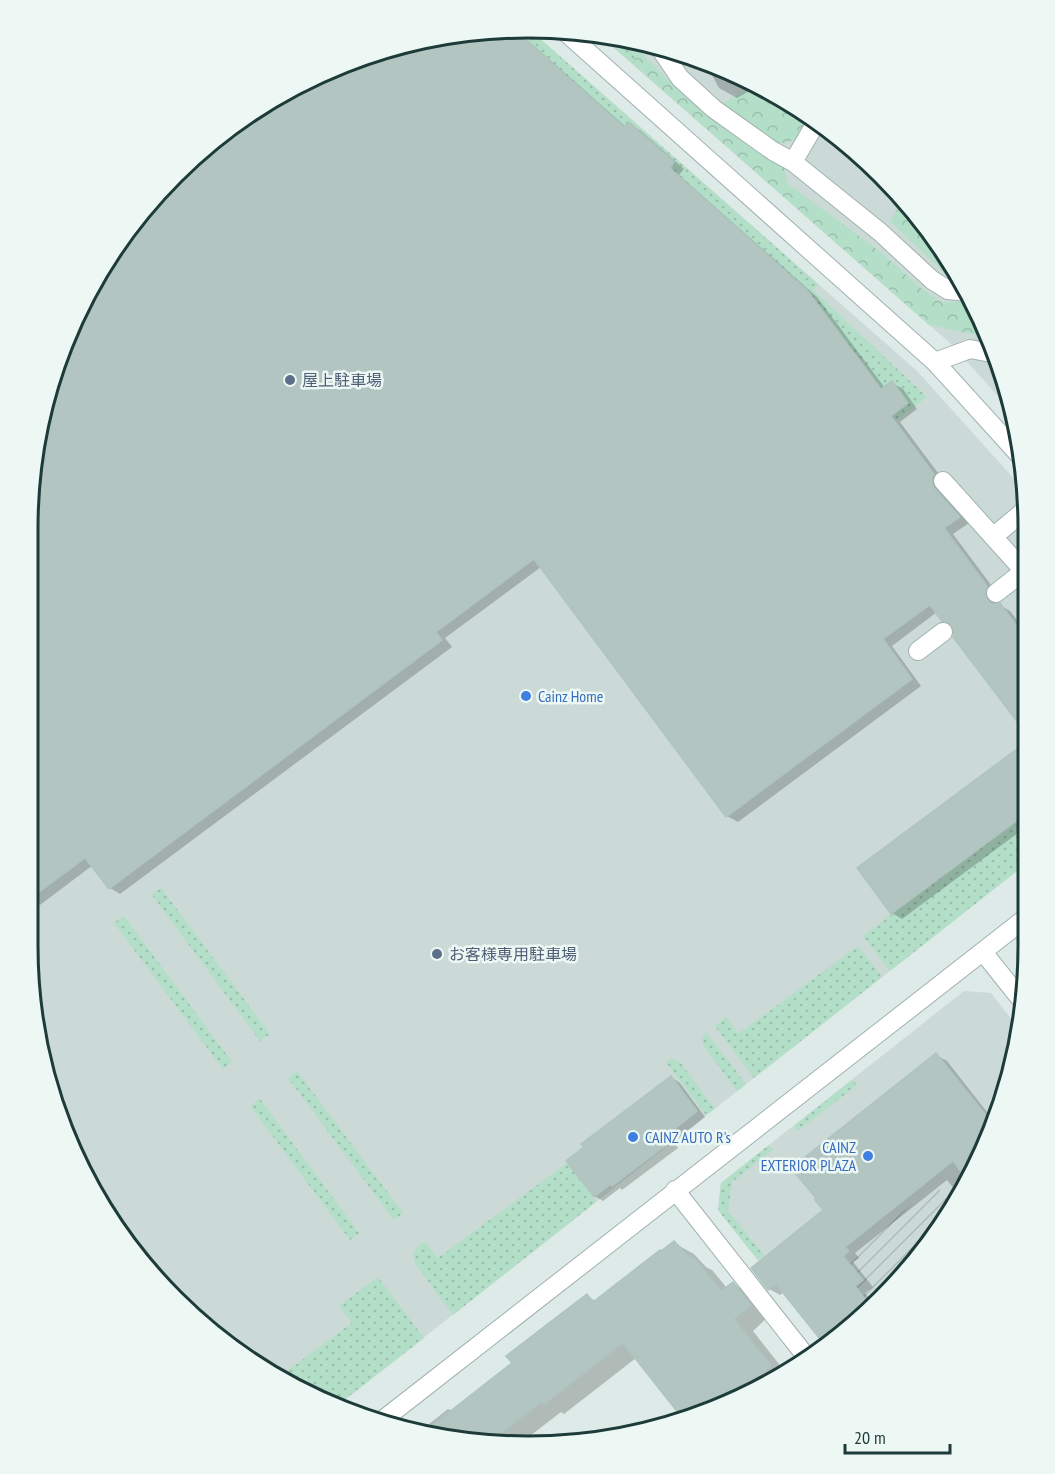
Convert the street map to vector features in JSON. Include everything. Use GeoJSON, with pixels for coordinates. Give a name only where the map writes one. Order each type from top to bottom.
{"type":"FeatureCollection","features":[{"type":"Feature","properties":{"kind":"street"},"geometry":{"type":"LineString","coordinates":[[575,40],[935,362],[1010,445]]}},
{"type":"Feature","properties":{"kind":"street"},"geometry":{"type":"LineString","coordinates":[[666,58],[680,78],[714,109],[773,151],[793,162],[880,232],[932,280],[948,291],[957,291]]}},
{"type":"Feature","properties":{"kind":"street"},"geometry":{"type":"LineString","coordinates":[[793,162],[812,129]]}},
{"type":"Feature","properties":{"kind":"street"},"geometry":{"type":"LineString","coordinates":[[935,362],[970,349],[984,352]]}},
{"type":"Feature","properties":{"kind":"street"},"geometry":{"type":"LineString","coordinates":[[944,481],[1018,564]]}},
{"type":"Feature","properties":{"kind":"street"},"geometry":{"type":"LineString","coordinates":[[993,537],[1017,517]]}},
{"type":"Feature","properties":{"kind":"street"},"geometry":{"type":"LineString","coordinates":[[996,593],[1018,576]]}},
{"type":"Feature","properties":{"kind":"street"},"geometry":{"type":"LineString","coordinates":[[918,651],[944,632]]}},
{"type":"Feature","properties":{"kind":"street"},"geometry":{"type":"LineString","coordinates":[[388,1416],[1018,924]]}},
{"type":"Feature","properties":{"kind":"street"},"geometry":{"type":"LineString","coordinates":[[983,952],[1015,992]]}},
{"type":"Feature","properties":{"kind":"street"},"geometry":{"type":"LineString","coordinates":[[675,1190],[803,1352]]}},
{"type":"Feature","properties":{"kind":"shaded area","name":"Cainz Home"},"geometry":{"type":"Polygon","coordinates":[[[540,38],[918,372],[1014,479],[1018,528],[1018,870],[344,1400],[282,1371],[255,1354],[204,1315],[159,1270],[120,1219],[103,1192],[75,1134],[64,1104],[54,1073],[42,1010],[38,946],[38,528],[42,464],[54,401],[75,340],[103,282],[120,255],[159,204],[204,159],[255,120],[311,88],[370,64],[432,47],[495,39],[540,38]]]}},
{"type":"Feature","properties":{"kind":"shaded area"},"geometry":{"type":"Polygon","coordinates":[[[610,45],[654,54],[715,75],[744,88],[800,120],[851,159],[896,204],[935,255],[967,311],[980,340],[1000,398],[950,343],[610,45]]]}},
{"type":"Feature","properties":{"kind":"shaded area","name":"CAINZ EXTERIOR PLAZA"},"geometry":{"type":"Polygon","coordinates":[[[964,991],[991,993],[1012,1019],[1001,1073],[991,1104],[967,1163],[947,1199],[936,1185],[790,1301],[718,1210],[721,1183],[964,991]]]}},
{"type":"Feature","properties":{"kind":"shaded area"},"geometry":{"type":"Polygon","coordinates":[[[936,1185],[947,1199],[896,1270],[851,1315],[820,1339],[790,1301],[936,1185]]]}},
{"type":"Feature","properties":{"kind":"green space"},"geometry":{"type":"Polygon","coordinates":[[[524,38],[540,38],[818,284],[813,290],[927,397],[875,437],[806,294],[808,291],[670,168],[674,162],[629,122],[624,127],[524,38]]]}},
{"type":"Feature","properties":{"kind":"green space"},"geometry":{"type":"Polygon","coordinates":[[[611,45],[639,51],[644,56],[635,56],[633,64],[611,45]]]}},
{"type":"Feature","properties":{"kind":"green space"},"geometry":{"type":"Polygon","coordinates":[[[635,56],[644,56],[715,121],[746,145],[784,168],[787,183],[878,250],[922,289],[941,302],[962,302],[978,335],[929,325],[633,64],[635,56]]]}},
{"type":"Feature","properties":{"kind":"green space"},"geometry":{"type":"Polygon","coordinates":[[[747,90],[806,125],[798,139],[778,144],[722,104],[747,90]]]}},
{"type":"Feature","properties":{"kind":"green space"},"geometry":{"type":"Polygon","coordinates":[[[898,207],[935,255],[948,276],[890,221],[898,207]]]}},
{"type":"Feature","properties":{"kind":"green space"},"geometry":{"type":"Polygon","coordinates":[[[1018,820],[1018,870],[890,971],[863,936],[1018,820]]]}},
{"type":"Feature","properties":{"kind":"green space"},"geometry":{"type":"Polygon","coordinates":[[[161,888],[270,1034],[260,1041],[152,895],[161,888]]]}},
{"type":"Feature","properties":{"kind":"green space"},"geometry":{"type":"Polygon","coordinates":[[[124,916],[232,1062],[223,1069],[114,923],[124,916]]]}},
{"type":"Feature","properties":{"kind":"green space"},"geometry":{"type":"Polygon","coordinates":[[[858,946],[882,977],[754,1078],[715,1026],[726,1017],[738,1034],[858,946]]]}},
{"type":"Feature","properties":{"kind":"green space"},"geometry":{"type":"Polygon","coordinates":[[[706,1032],[746,1084],[737,1091],[703,1045],[702,1039],[706,1032]]]}},
{"type":"Feature","properties":{"kind":"green space"},"geometry":{"type":"Polygon","coordinates":[[[672,1059],[680,1062],[715,1109],[706,1115],[666,1062],[672,1059]]]}},
{"type":"Feature","properties":{"kind":"green space"},"geometry":{"type":"Polygon","coordinates":[[[297,1071],[403,1213],[394,1220],[288,1078],[297,1071]]]}},
{"type":"Feature","properties":{"kind":"green space"},"geometry":{"type":"Polygon","coordinates":[[[852,1080],[857,1085],[798,1131],[794,1126],[852,1080]]]}},
{"type":"Feature","properties":{"kind":"green space"},"geometry":{"type":"Polygon","coordinates":[[[260,1099],[359,1233],[350,1240],[250,1106],[260,1099]]]}},
{"type":"Feature","properties":{"kind":"green space"},"geometry":{"type":"Polygon","coordinates":[[[769,1145],[773,1150],[732,1182],[728,1211],[764,1255],[758,1260],[718,1210],[721,1183],[769,1145]]]}},
{"type":"Feature","properties":{"kind":"green space"},"geometry":{"type":"Polygon","coordinates":[[[567,1163],[596,1202],[453,1315],[415,1263],[413,1255],[417,1247],[425,1242],[438,1258],[567,1163]]]}},
{"type":"Feature","properties":{"kind":"green space"},"geometry":{"type":"Polygon","coordinates":[[[378,1277],[424,1338],[344,1400],[285,1373],[352,1323],[339,1306],[378,1277]]]}},
{"type":"Feature","properties":{"kind":"building"},"geometry":{"type":"Polygon","coordinates":[[[524,38],[624,127],[629,122],[674,162],[670,168],[807,290],[881,389],[892,381],[908,403],[891,416],[934,474],[932,483],[934,488],[960,517],[944,528],[987,586],[985,594],[987,599],[992,604],[1000,603],[1018,627],[1018,723],[953,637],[952,626],[942,621],[930,605],[883,639],[912,679],[726,817],[534,559],[436,632],[442,640],[109,889],[85,858],[38,893],[39,495],[47,432],[54,401],[75,340],[103,282],[120,255],[159,204],[204,159],[255,120],[311,88],[340,75],[401,54],[464,42],[524,38]]]}},
{"type":"Feature","properties":{"kind":"building"},"geometry":{"type":"Polygon","coordinates":[[[1018,748],[1018,820],[891,914],[857,868],[1018,748]]]}},
{"type":"Feature","properties":{"kind":"building"},"geometry":{"type":"Polygon","coordinates":[[[936,1053],[987,1116],[962,1173],[953,1161],[845,1247],[849,1251],[843,1256],[863,1280],[855,1286],[866,1300],[820,1339],[776,1284],[768,1290],[751,1268],[823,1210],[791,1168],[936,1053]]]}},
{"type":"Feature","properties":{"kind":"building"},"geometry":{"type":"Polygon","coordinates":[[[671,1076],[697,1111],[666,1136],[670,1142],[594,1197],[566,1161],[584,1147],[581,1144],[671,1076]]]}},
{"type":"Feature","properties":{"kind":"building"},"geometry":{"type":"Polygon","coordinates":[[[674,1241],[691,1259],[693,1257],[721,1291],[733,1282],[751,1305],[734,1319],[771,1366],[744,1386],[678,1412],[623,1343],[544,1404],[542,1401],[499,1435],[431,1427],[512,1363],[506,1356],[575,1303],[587,1294],[593,1302],[674,1241]]]}},
{"type":"Feature","properties":{"kind":"place","name":"屋上駐車場"},"geometry":{"type":"Point","coordinates":[290,380]}},
{"type":"Feature","properties":{"kind":"place","name":"Cainz Home"},"geometry":{"type":"Point","coordinates":[526,696]}},
{"type":"Feature","properties":{"kind":"place","name":"お客様専用駐車場"},"geometry":{"type":"Point","coordinates":[437,954]}},
{"type":"Feature","properties":{"kind":"place","name":"CAINZ AUTO R's"},"geometry":{"type":"Point","coordinates":[633,1137]}},
{"type":"Feature","properties":{"kind":"place","name":"CAINZ EXTERIOR PLAZA"},"geometry":{"type":"Point","coordinates":[868,1156]}}]}
